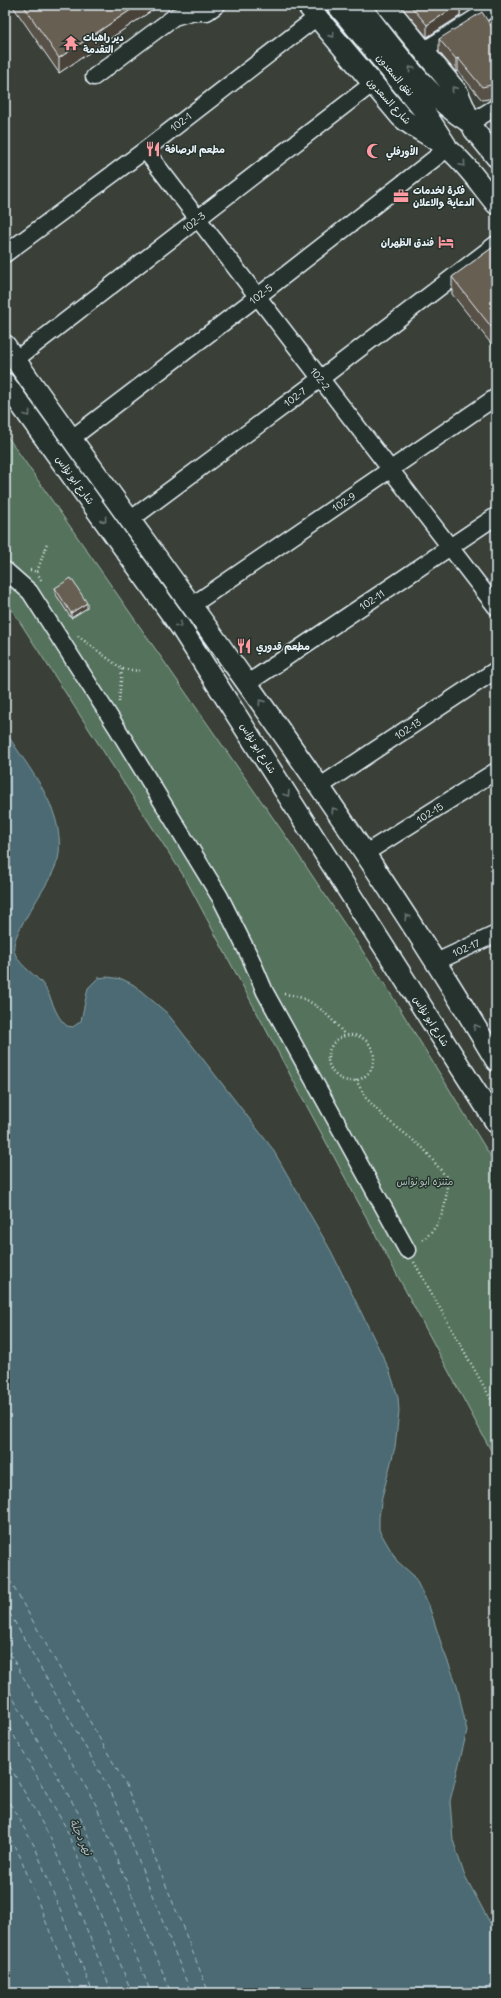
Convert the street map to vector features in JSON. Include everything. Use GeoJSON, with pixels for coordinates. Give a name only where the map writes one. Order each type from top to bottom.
{"type":"FeatureCollection","features":[{"type":"Feature","properties":{"kind":"main road","name":"نفق السعدون"},"geometry":{"type":"LineString","coordinates":[[337,5],[424,110],[448,148]]}},
{"type":"Feature","properties":{"kind":"main road","name":"نفق السعدون"},"geometry":{"type":"LineString","coordinates":[[359,5],[427,89],[447,108],[470,123]]}},
{"type":"Feature","properties":{"kind":"main road"},"geometry":{"type":"LineString","coordinates":[[386,5],[462,100],[470,123],[496,157]]}},
{"type":"Feature","properties":{"kind":"main road","name":"شارع السعدون"},"geometry":{"type":"LineString","coordinates":[[312,11],[372,84],[410,125],[448,148],[496,204]]}},
{"type":"Feature","properties":{"kind":"main road"},"geometry":{"type":"LineString","coordinates":[[10,352],[191,606],[248,683],[436,962],[496,1061]]}},
{"type":"Feature","properties":{"kind":"main road","name":"شارع ابو نؤاس"},"geometry":{"type":"LineString","coordinates":[[5,382],[181,628],[496,1123]]}},
{"type":"Feature","properties":{"kind":"street"},"geometry":{"type":"LineString","coordinates":[[94,77],[174,17],[191,12],[207,12],[217,5]]}},
{"type":"Feature","properties":{"kind":"street"},"geometry":{"type":"LineString","coordinates":[[423,51],[496,5]]}},
{"type":"Feature","properties":{"kind":"street","name":"102-1"},"geometry":{"type":"LineString","coordinates":[[5,254],[145,150],[312,11]]}},
{"type":"Feature","properties":{"kind":"street","name":"102-3"},"geometry":{"type":"LineString","coordinates":[[10,352],[198,219],[372,84]]}},
{"type":"Feature","properties":{"kind":"street"},"geometry":{"type":"LineString","coordinates":[[470,123],[496,106]]}},
{"type":"Feature","properties":{"kind":"street","name":"102-5"},"geometry":{"type":"LineString","coordinates":[[72,438],[257,297],[448,148]]}},
{"type":"Feature","properties":{"kind":"street","name":"102-2"},"geometry":{"type":"LineString","coordinates":[[145,150],[496,606]]}},
{"type":"Feature","properties":{"kind":"street","name":"102-7"},"geometry":{"type":"LineString","coordinates":[[130,520],[320,379],[496,244]]}},
{"type":"Feature","properties":{"kind":"street","name":"102-9"},"geometry":{"type":"LineString","coordinates":[[191,606],[496,397]]}},
{"type":"Feature","properties":{"kind":"street","name":"102-11"},"geometry":{"type":"LineString","coordinates":[[248,683],[496,516]]}},
{"type":"Feature","properties":{"kind":"street"},"geometry":{"type":"LineString","coordinates":[[8,564],[30,592],[117,728],[220,897],[251,959],[265,992],[408,1250]]}},
{"type":"Feature","properties":{"kind":"street","name":"102-13"},"geometry":{"type":"LineString","coordinates":[[319,787],[496,670]]}},
{"type":"Feature","properties":{"kind":"street","name":"102-15"},"geometry":{"type":"LineString","coordinates":[[364,854],[496,771]]}},
{"type":"Feature","properties":{"kind":"street","name":"102-17"},"geometry":{"type":"LineString","coordinates":[[436,962],[496,934]]}},
{"type":"Feature","properties":{"kind":"path"},"geometry":{"type":"LineString","coordinates":[[37,572],[47,543]]}},
{"type":"Feature","properties":{"kind":"path"},"geometry":{"type":"LineString","coordinates":[[5,546],[8,564]]}},
{"type":"Feature","properties":{"kind":"path"},"geometry":{"type":"LineString","coordinates":[[26,568],[37,572],[43,583]]}},
{"type":"Feature","properties":{"kind":"path"},"geometry":{"type":"LineString","coordinates":[[74,631],[78,637],[122,669],[140,671]]}},
{"type":"Feature","properties":{"kind":"path"},"geometry":{"type":"LineString","coordinates":[[117,728],[122,669]]}},
{"type":"Feature","properties":{"kind":"path"},"geometry":{"type":"LineString","coordinates":[[265,992],[291,994],[316,1004],[345,1035]]}},
{"type":"Feature","properties":{"kind":"path"},"geometry":{"type":"LineString","coordinates":[[345,1035],[357,1035],[368,1041],[373,1052],[373,1064],[367,1075],[356,1080],[344,1080],[334,1074],[328,1063],[328,1051],[334,1041],[345,1035]]}},
{"type":"Feature","properties":{"kind":"path"},"geometry":{"type":"LineString","coordinates":[[356,1080],[366,1098],[375,1108],[424,1149],[447,1178],[445,1206],[435,1230],[408,1250],[496,1408]]}},
{"type":"Feature","properties":{"kind":"green space","name":"متنزه ابو نؤاس"},"geometry":{"type":"Polygon","coordinates":[[[5,433],[287,838],[384,983],[496,1165],[496,1460],[185,878],[5,599],[5,433]]]}},
{"type":"Feature","properties":{"kind":"water","name":"نهر دجلة"},"geometry":{"type":"Polygon","coordinates":[[[5,731],[34,774],[50,804],[56,820],[59,837],[59,854],[56,865],[26,918],[15,941],[14,950],[18,960],[45,987],[62,1022],[67,1026],[73,1027],[81,1021],[88,988],[98,978],[107,977],[122,979],[134,985],[167,1013],[272,1148],[331,1251],[389,1369],[398,1397],[399,1411],[395,1447],[382,1497],[379,1530],[397,1561],[414,1576],[429,1606],[457,1685],[467,1731],[450,1801],[453,1840],[464,1874],[496,1934],[496,1993],[5,1993],[5,731]]]}},
{"type":"Feature","properties":{"kind":"building","name":"دير راهبات التقدمة"},"geometry":{"type":"Polygon","coordinates":[[[23,5],[138,5],[59,58],[23,5]]]}},
{"type":"Feature","properties":{"kind":"building"},"geometry":{"type":"Polygon","coordinates":[[[410,5],[458,5],[427,25],[410,5]]]}},
{"type":"Feature","properties":{"kind":"building"},"geometry":{"type":"Polygon","coordinates":[[[482,12],[496,34],[496,84],[482,87],[458,58],[456,59],[439,39],[482,12]]]}},
{"type":"Feature","properties":{"kind":"building"},"geometry":{"type":"Polygon","coordinates":[[[496,109],[496,119],[491,112],[496,109]]]}},
{"type":"Feature","properties":{"kind":"building"},"geometry":{"type":"Polygon","coordinates":[[[496,245],[496,333],[452,277],[496,245]]]}},
{"type":"Feature","properties":{"kind":"building"},"geometry":{"type":"Polygon","coordinates":[[[71,578],[87,603],[71,613],[55,588],[71,578]]]}},
{"type":"Feature","properties":{"kind":"ferry route"},"geometry":{"type":"LineString","coordinates":[[5,1572],[126,1785],[209,1993]]}},
{"type":"Feature","properties":{"kind":"ferry route"},"geometry":{"type":"LineString","coordinates":[[5,1605],[112,1794],[191,1993]]}},
{"type":"Feature","properties":{"kind":"ferry route"},"geometry":{"type":"LineString","coordinates":[[5,1645],[96,1805],[171,1993]]}},
{"type":"Feature","properties":{"kind":"ferry route"},"geometry":{"type":"LineString","coordinates":[[5,1683],[80,1816],[151,1993]]}},
{"type":"Feature","properties":{"kind":"ferry route"},"geometry":{"type":"LineString","coordinates":[[5,1720],[65,1826],[132,1993]]}},
{"type":"Feature","properties":{"kind":"ferry route"},"geometry":{"type":"LineString","coordinates":[[5,1758],[50,1837],[112,1993]]}},
{"type":"Feature","properties":{"kind":"ferry route"},"geometry":{"type":"LineString","coordinates":[[5,1795],[35,1847],[93,1993]]}},
{"type":"Feature","properties":{"kind":"ferry route"},"geometry":{"type":"LineString","coordinates":[[5,1830],[20,1856],[74,1993]]}},
{"type":"Feature","properties":{"kind":"place","name":"دير راهبات التقدمة"},"geometry":{"type":"Point","coordinates":[71,43]}},
{"type":"Feature","properties":{"kind":"place","name":"مطعم الرصافة"},"geometry":{"type":"Point","coordinates":[153,149]}},
{"type":"Feature","properties":{"kind":"place","name":"الأورفلي"},"geometry":{"type":"Point","coordinates":[374,151]}},
{"type":"Feature","properties":{"kind":"place","name":"فكرة لخدمات الدعاية والاعلان"},"geometry":{"type":"Point","coordinates":[401,196]}},
{"type":"Feature","properties":{"kind":"place","name":"فندق الظهران"},"geometry":{"type":"Point","coordinates":[446,242]}},
{"type":"Feature","properties":{"kind":"place","name":"مطعم قدوري"},"geometry":{"type":"Point","coordinates":[244,646]}}]}
